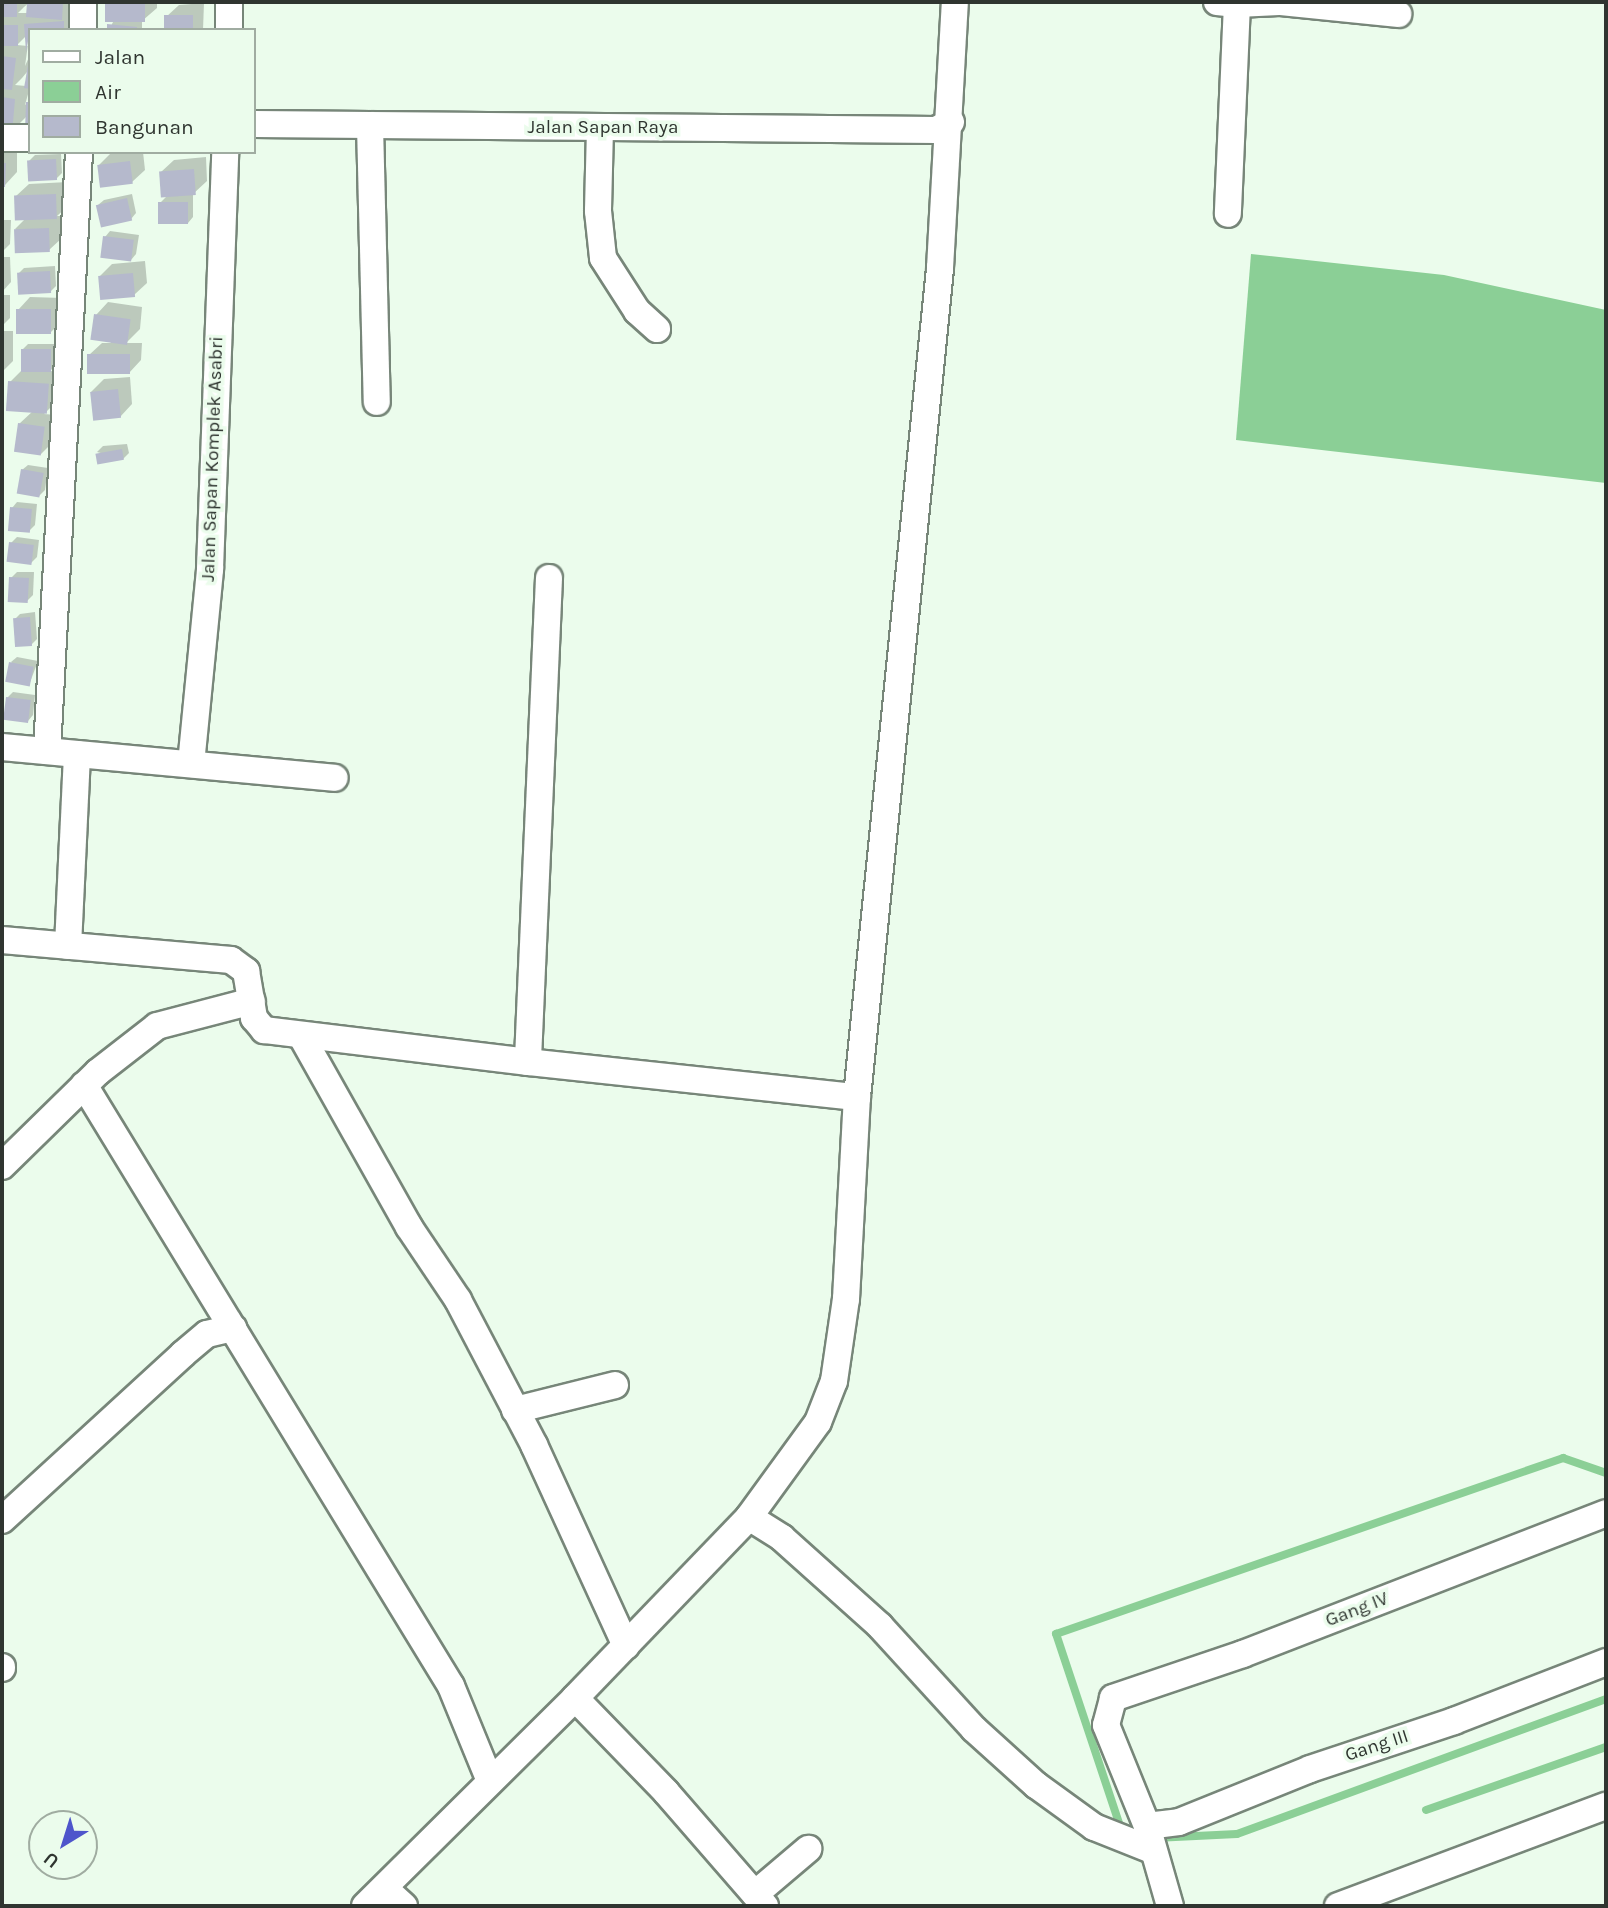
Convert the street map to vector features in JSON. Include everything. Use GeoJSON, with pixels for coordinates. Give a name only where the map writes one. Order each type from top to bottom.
{"type":"FeatureCollection","features":[{"type":"Feature","properties":{"kind":"street"},"geometry":{"type":"LineString","coordinates":[[83,2],[83,28]]}},
{"type":"Feature","properties":{"kind":"street"},"geometry":{"type":"LineString","coordinates":[[229,2],[229,28]]}},
{"type":"Feature","properties":{"kind":"street"},"geometry":{"type":"LineString","coordinates":[[365,1906],[575,1698],[749,1517],[818,1422],[834,1381],[846,1299],[858,1097],[951,122],[955,2]]}},
{"type":"Feature","properties":{"kind":"street"},"geometry":{"type":"LineString","coordinates":[[1228,214],[1227,3],[1279,2],[1398,14]]}},
{"type":"Feature","properties":{"kind":"street","name":"Jalan Sapan Raya"},"geometry":{"type":"LineString","coordinates":[[256,124],[936,130],[951,122]]}},
{"type":"Feature","properties":{"kind":"street"},"geometry":{"type":"LineString","coordinates":[[370,125],[377,402]]}},
{"type":"Feature","properties":{"kind":"street"},"geometry":{"type":"LineString","coordinates":[[600,128],[598,211],[603,258],[637,311],[657,329]]}},
{"type":"Feature","properties":{"kind":"street"},"geometry":{"type":"LineString","coordinates":[[2,138],[28,138]]}},
{"type":"Feature","properties":{"kind":"street"},"geometry":{"type":"LineString","coordinates":[[47,751],[79,154]]}},
{"type":"Feature","properties":{"kind":"street","name":"Jalan Sapan Komplek Asabri"},"geometry":{"type":"LineString","coordinates":[[191,764],[210,569],[225,154]]}},
{"type":"Feature","properties":{"kind":"street"},"geometry":{"type":"LineString","coordinates":[[528,1062],[549,578]]}},
{"type":"Feature","properties":{"kind":"street"},"geometry":{"type":"LineString","coordinates":[[2,747],[335,778]]}},
{"type":"Feature","properties":{"kind":"street"},"geometry":{"type":"LineString","coordinates":[[68,946],[77,754]]}},
{"type":"Feature","properties":{"kind":"street"},"geometry":{"type":"LineString","coordinates":[[2,940],[231,960],[246,971],[254,1018],[264,1030],[302,1037],[858,1097]]}},
{"type":"Feature","properties":{"kind":"street"},"geometry":{"type":"LineString","coordinates":[[2,1166],[84,1085],[157,1026],[252,1001]]}},
{"type":"Feature","properties":{"kind":"street"},"geometry":{"type":"LineString","coordinates":[[302,1037],[409,1227],[458,1300],[515,1410],[626,1646]]}},
{"type":"Feature","properties":{"kind":"street"},"geometry":{"type":"LineString","coordinates":[[84,1085],[451,1686],[490,1781]]}},
{"type":"Feature","properties":{"kind":"street"},"geometry":{"type":"LineString","coordinates":[[2,1520],[207,1334],[233,1328]]}},
{"type":"Feature","properties":{"kind":"street"},"geometry":{"type":"LineString","coordinates":[[515,1410],[615,1385]]}},
{"type":"Feature","properties":{"kind":"street","name":"Gang IV"},"geometry":{"type":"LineString","coordinates":[[1149,1838],[1106,1725],[1109,1703],[1113,1698],[1243,1654],[1606,1513]]}},
{"type":"Feature","properties":{"kind":"street"},"geometry":{"type":"LineString","coordinates":[[749,1517],[782,1538],[880,1626],[974,1728],[1036,1785],[1094,1826],[1149,1838],[1170,1906]]}},
{"type":"Feature","properties":{"kind":"street","name":"Gang III"},"geometry":{"type":"LineString","coordinates":[[1149,1838],[1179,1822],[1310,1769],[1454,1721],[1606,1662]]}},
{"type":"Feature","properties":{"kind":"street"},"geometry":{"type":"LineString","coordinates":[[575,1698],[666,1792],[760,1900],[808,1849]]}},
{"type":"Feature","properties":{"kind":"street"},"geometry":{"type":"LineString","coordinates":[[1338,1906],[1606,1806]]}},
{"type":"Feature","properties":{"kind":"street"},"geometry":{"type":"LineString","coordinates":[[384,1888],[404,1906]]}},
{"type":"Feature","properties":{"kind":"water"},"geometry":{"type":"Polygon","coordinates":[[[1251,254],[1444,275],[1606,310],[1606,483],[1236,440],[1251,254]]]}},
{"type":"Feature","properties":{"kind":"building"},"geometry":{"type":"Polygon","coordinates":[[[2,2],[17,2],[17,17],[2,17],[2,2]]]}},
{"type":"Feature","properties":{"kind":"building"},"geometry":{"type":"Polygon","coordinates":[[[27,2],[63,2],[62,20],[26,17],[27,2]]]}},
{"type":"Feature","properties":{"kind":"building"},"geometry":{"type":"Polygon","coordinates":[[[105,2],[145,2],[145,22],[105,22],[105,2]]]}},
{"type":"Feature","properties":{"kind":"building"},"geometry":{"type":"Polygon","coordinates":[[[164,15],[193,15],[193,28],[164,28],[164,15]]]}},
{"type":"Feature","properties":{"kind":"building"},"geometry":{"type":"Polygon","coordinates":[[[64,21],[64,28],[28,28],[26,52],[24,24],[64,21]]]}},
{"type":"Feature","properties":{"kind":"building"},"geometry":{"type":"Polygon","coordinates":[[[107,24],[137,27],[137,28],[107,28],[107,24]]]}},
{"type":"Feature","properties":{"kind":"building"},"geometry":{"type":"Polygon","coordinates":[[[2,25],[18,25],[18,46],[2,46],[2,25]]]}},
{"type":"Feature","properties":{"kind":"building"},"geometry":{"type":"Polygon","coordinates":[[[2,56],[16,58],[12,90],[2,89],[2,56]]]}},
{"type":"Feature","properties":{"kind":"building"},"geometry":{"type":"Polygon","coordinates":[[[28,65],[28,89],[24,88],[28,65]]]}},
{"type":"Feature","properties":{"kind":"building"},"geometry":{"type":"Polygon","coordinates":[[[2,97],[15,99],[12,134],[2,133],[2,97]]]}},
{"type":"Feature","properties":{"kind":"building"},"geometry":{"type":"Polygon","coordinates":[[[26,102],[28,102],[28,132],[25,132],[26,102]]]}},
{"type":"Feature","properties":{"kind":"building"},"geometry":{"type":"Polygon","coordinates":[[[56,159],[57,180],[28,181],[27,161],[56,159]]]}},
{"type":"Feature","properties":{"kind":"building"},"geometry":{"type":"Polygon","coordinates":[[[130,161],[133,184],[100,188],[97,165],[130,161]]]}},
{"type":"Feature","properties":{"kind":"building"},"geometry":{"type":"Polygon","coordinates":[[[2,163],[6,163],[5,187],[2,187],[2,163]]]}},
{"type":"Feature","properties":{"kind":"building"},"geometry":{"type":"Polygon","coordinates":[[[194,169],[196,195],[161,197],[159,171],[194,169]]]}},
{"type":"Feature","properties":{"kind":"building"},"geometry":{"type":"Polygon","coordinates":[[[56,194],[57,219],[15,220],[14,195],[56,194]]]}},
{"type":"Feature","properties":{"kind":"building"},"geometry":{"type":"Polygon","coordinates":[[[127,198],[132,220],[101,228],[96,205],[127,198]]]}},
{"type":"Feature","properties":{"kind":"building"},"geometry":{"type":"Polygon","coordinates":[[[158,202],[188,202],[188,224],[158,224],[158,202]]]}},
{"type":"Feature","properties":{"kind":"building"},"geometry":{"type":"Polygon","coordinates":[[[49,228],[50,252],[15,253],[14,229],[49,228]]]}},
{"type":"Feature","properties":{"kind":"building"},"geometry":{"type":"Polygon","coordinates":[[[103,236],[134,240],[131,262],[100,258],[103,236]]]}},
{"type":"Feature","properties":{"kind":"building"},"geometry":{"type":"Polygon","coordinates":[[[50,271],[51,293],[18,295],[17,273],[50,271]]]}},
{"type":"Feature","properties":{"kind":"building"},"geometry":{"type":"Polygon","coordinates":[[[133,273],[135,297],[100,300],[98,276],[133,273]]]}},
{"type":"Feature","properties":{"kind":"building"},"geometry":{"type":"Polygon","coordinates":[[[16,309],[51,309],[51,334],[16,334],[16,309]]]}},
{"type":"Feature","properties":{"kind":"building"},"geometry":{"type":"Polygon","coordinates":[[[94,314],[131,319],[127,345],[90,340],[94,314]]]}},
{"type":"Feature","properties":{"kind":"building"},"geometry":{"type":"Polygon","coordinates":[[[21,349],[51,349],[51,372],[21,372],[21,349]]]}},
{"type":"Feature","properties":{"kind":"building"},"geometry":{"type":"Polygon","coordinates":[[[87,354],[130,354],[130,374],[87,374],[87,354]]]}},
{"type":"Feature","properties":{"kind":"building"},"geometry":{"type":"Polygon","coordinates":[[[8,381],[49,384],[47,414],[6,411],[8,381]]]}},
{"type":"Feature","properties":{"kind":"building"},"geometry":{"type":"Polygon","coordinates":[[[118,389],[121,418],[93,421],[90,392],[118,389]]]}},
{"type":"Feature","properties":{"kind":"building"},"geometry":{"type":"Polygon","coordinates":[[[18,423],[45,427],[41,455],[14,452],[18,423]]]}},
{"type":"Feature","properties":{"kind":"building"},"geometry":{"type":"Polygon","coordinates":[[[122,449],[124,460],[97,465],[95,454],[122,449]]]}},
{"type":"Feature","properties":{"kind":"building"},"geometry":{"type":"Polygon","coordinates":[[[21,469],[44,473],[39,498],[17,494],[21,469]]]}},
{"type":"Feature","properties":{"kind":"building"},"geometry":{"type":"Polygon","coordinates":[[[10,507],[32,509],[30,533],[8,531],[10,507]]]}},
{"type":"Feature","properties":{"kind":"building"},"geometry":{"type":"Polygon","coordinates":[[[9,542],[34,545],[31,565],[7,562],[9,542]]]}},
{"type":"Feature","properties":{"kind":"building"},"geometry":{"type":"Polygon","coordinates":[[[9,577],[29,578],[28,603],[8,602],[9,577]]]}},
{"type":"Feature","properties":{"kind":"building"},"geometry":{"type":"Polygon","coordinates":[[[30,617],[32,646],[15,647],[13,618],[30,617]]]}},
{"type":"Feature","properties":{"kind":"building"},"geometry":{"type":"Polygon","coordinates":[[[9,662],[34,667],[30,686],[5,682],[9,662]]]}},
{"type":"Feature","properties":{"kind":"building"},"geometry":{"type":"Polygon","coordinates":[[[6,697],[31,700],[28,723],[3,720],[6,697]]]}},
{"type":"Feature","properties":{"kind":"waterway"},"geometry":{"type":"LineString","coordinates":[[1122,1832],[1056,1634],[1563,1458],[1606,1473]]}},
{"type":"Feature","properties":{"kind":"waterway"},"geometry":{"type":"LineString","coordinates":[[1155,1838],[1237,1834],[1606,1699]]}},
{"type":"Feature","properties":{"kind":"waterway"},"geometry":{"type":"LineString","coordinates":[[1426,1810],[1606,1747]]}}]}
